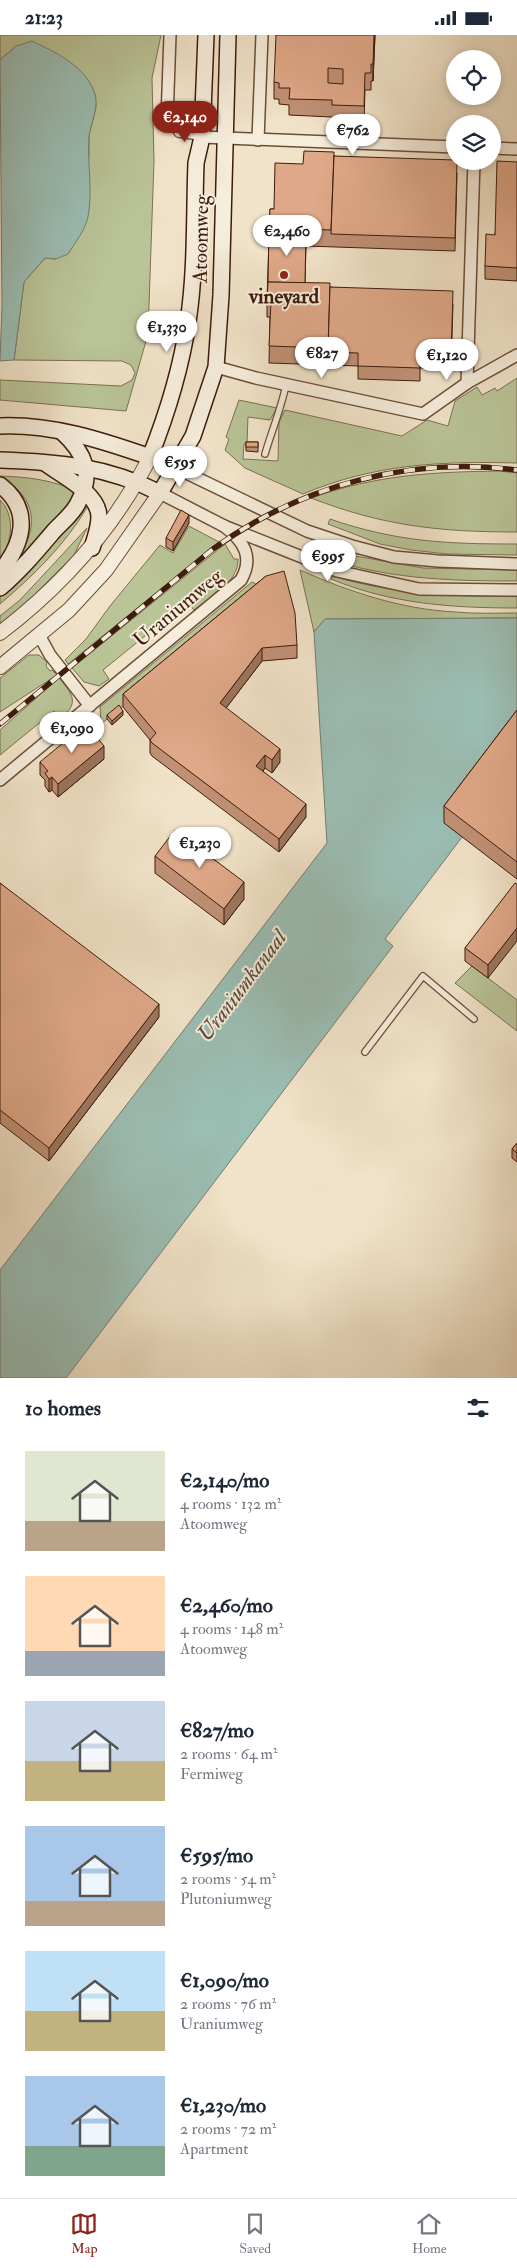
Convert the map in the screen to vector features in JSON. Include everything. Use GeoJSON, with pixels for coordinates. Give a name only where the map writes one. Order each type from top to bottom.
{"type":"FeatureCollection","features":[{"type":"Feature","properties":{"kind":"main road","name":"Atoomweg"},"geometry":{"type":"LineString","coordinates":[[150,457],[163,425],[180,369],[188,321],[196,163],[202,137],[206,35]]}},
{"type":"Feature","properties":{"kind":"main road","name":"Atoomweg"},"geometry":{"type":"LineString","coordinates":[[160,493],[193,436],[216,367],[221,295],[228,35]]}},
{"type":"Feature","properties":{"kind":"main road"},"geometry":{"type":"LineString","coordinates":[[0,426],[60,430],[110,443],[150,457]]}},
{"type":"Feature","properties":{"kind":"main road"},"geometry":{"type":"LineString","coordinates":[[0,588],[31,559],[78,505],[84,489],[86,466],[78,447],[60,430]]}},
{"type":"Feature","properties":{"kind":"main road"},"geometry":{"type":"LineString","coordinates":[[0,460],[86,466],[138,482],[160,493]]}},
{"type":"Feature","properties":{"kind":"main road"},"geometry":{"type":"LineString","coordinates":[[43,462],[84,489],[98,508],[99,518],[92,547]]}},
{"type":"Feature","properties":{"kind":"main road"},"geometry":{"type":"LineString","coordinates":[[0,485],[13,497],[21,520],[19,541],[0,572]]}},
{"type":"Feature","properties":{"kind":"street"},"geometry":{"type":"LineString","coordinates":[[167,119],[170,35]]}},
{"type":"Feature","properties":{"kind":"street"},"geometry":{"type":"LineString","coordinates":[[258,140],[262,35]]}},
{"type":"Feature","properties":{"kind":"street"},"geometry":{"type":"LineString","coordinates":[[202,137],[446,147]]}},
{"type":"Feature","properties":{"kind":"street"},"geometry":{"type":"LineString","coordinates":[[501,148],[517,149]]}},
{"type":"Feature","properties":{"kind":"street"},"geometry":{"type":"LineString","coordinates":[[467,383],[474,170]]}},
{"type":"Feature","properties":{"kind":"street"},"geometry":{"type":"LineString","coordinates":[[216,367],[286,385],[423,414],[467,383],[517,355]]}},
{"type":"Feature","properties":{"kind":"street"},"geometry":{"type":"LineString","coordinates":[[150,457],[307,531],[352,546],[394,557],[474,564],[517,564]]}},
{"type":"Feature","properties":{"kind":"street","name":"Atoomweg"},"geometry":{"type":"LineString","coordinates":[[0,633],[55,586],[92,547],[120,511],[138,482],[150,457]]}},
{"type":"Feature","properties":{"kind":"street"},"geometry":{"type":"LineString","coordinates":[[160,493],[224,526],[336,571],[419,589],[517,590]]}},
{"type":"Feature","properties":{"kind":"street","name":"Atoomweg"},"geometry":{"type":"LineString","coordinates":[[0,667],[69,610],[106,570],[160,493]]}},
{"type":"Feature","properties":{"kind":"street","name":"Uraniumweg"},"geometry":{"type":"LineString","coordinates":[[0,780],[237,585],[247,568],[248,559],[242,542],[224,526]]}},
{"type":"Feature","properties":{"kind":"street"},"geometry":{"type":"LineString","coordinates":[[39,635],[50,655],[90,706]]}},
{"type":"Feature","properties":{"kind":"lane"},"geometry":{"type":"LineString","coordinates":[[167,119],[178,133],[202,137]]}},
{"type":"Feature","properties":{"kind":"lane"},"geometry":{"type":"LineString","coordinates":[[265,454],[274,423],[282,405],[286,385]]}},
{"type":"Feature","properties":{"kind":"lane"},"geometry":{"type":"LineString","coordinates":[[365,1052],[423,976],[474,1019]]}},
{"type":"Feature","properties":{"kind":"green space"},"geometry":{"type":"Polygon","coordinates":[[[0,35],[161,35],[152,78],[154,161],[148,334],[126,411],[0,400],[0,380],[121,386],[132,380],[135,373],[131,365],[122,361],[14,360],[24,282],[45,258],[56,259],[89,157],[89,135],[96,107],[95,95],[90,84],[16,46],[0,60],[0,35]]]}},
{"type":"Feature","properties":{"kind":"green space"},"geometry":{"type":"Polygon","coordinates":[[[517,378],[517,463],[435,464],[382,470],[329,484],[303,494],[245,468],[225,450],[229,439],[226,437],[239,400],[277,408],[270,420],[248,417],[247,443],[244,444],[243,459],[278,461],[279,422],[285,410],[402,436],[427,420],[448,426],[455,401],[477,387],[482,395],[495,388],[497,391],[517,378]]]}},
{"type":"Feature","properties":{"kind":"green space"},"geometry":{"type":"Polygon","coordinates":[[[499,471],[517,473],[517,532],[462,531],[412,526],[363,515],[311,498],[358,484],[404,476],[450,472],[499,471]]]}},
{"type":"Feature","properties":{"kind":"green space"},"geometry":{"type":"Polygon","coordinates":[[[0,476],[41,480],[79,492],[40,543],[10,568],[23,550],[27,540],[31,520],[30,510],[26,500],[18,490],[0,476]]]}},
{"type":"Feature","properties":{"kind":"green space"},"geometry":{"type":"Polygon","coordinates":[[[0,500],[8,513],[10,537],[8,545],[0,558],[0,500]]]}},
{"type":"Feature","properties":{"kind":"green space"},"geometry":{"type":"Polygon","coordinates":[[[85,500],[88,506],[59,547],[37,571],[0,604],[0,593],[85,500]]]}},
{"type":"Feature","properties":{"kind":"green space"},"geometry":{"type":"Polygon","coordinates":[[[330,519],[378,533],[422,540],[517,544],[517,555],[447,554],[411,550],[380,544],[328,524],[330,519]]]}},
{"type":"Feature","properties":{"kind":"green space"},"geometry":{"type":"Polygon","coordinates":[[[189,526],[219,542],[68,664],[65,660],[86,639],[110,606],[160,545],[173,553],[189,526]]]}},
{"type":"Feature","properties":{"kind":"green space"},"geometry":{"type":"Polygon","coordinates":[[[87,528],[74,555],[24,605],[0,624],[0,616],[20,600],[87,528]]]}},
{"type":"Feature","properties":{"kind":"green space"},"geometry":{"type":"Polygon","coordinates":[[[225,544],[234,559],[238,559],[234,575],[229,582],[194,610],[187,602],[103,670],[109,679],[99,686],[84,682],[72,668],[225,544]]]}},
{"type":"Feature","properties":{"kind":"green space"},"geometry":{"type":"Polygon","coordinates":[[[316,549],[423,568],[517,570],[517,581],[439,579],[389,574],[364,569],[314,554],[316,549]]]}},
{"type":"Feature","properties":{"kind":"green space"},"geometry":{"type":"Polygon","coordinates":[[[300,570],[357,592],[395,603],[455,612],[517,613],[517,618],[325,619],[314,632],[300,570]]]}},
{"type":"Feature","properties":{"kind":"green space"},"geometry":{"type":"Polygon","coordinates":[[[332,576],[400,591],[446,595],[517,596],[517,608],[469,607],[422,603],[376,594],[331,579],[332,576]]]}},
{"type":"Feature","properties":{"kind":"green space"},"geometry":{"type":"Polygon","coordinates":[[[252,582],[266,589],[101,724],[100,707],[252,582]]]}},
{"type":"Feature","properties":{"kind":"green space"},"geometry":{"type":"Polygon","coordinates":[[[29,655],[39,655],[47,662],[46,666],[50,671],[52,670],[57,675],[0,712],[0,678],[29,655]]]}},
{"type":"Feature","properties":{"kind":"green space"},"geometry":{"type":"Polygon","coordinates":[[[59,678],[71,694],[72,703],[70,708],[60,719],[54,711],[0,755],[0,730],[59,678]]]}},
{"type":"Feature","properties":{"kind":"green space"},"geometry":{"type":"Polygon","coordinates":[[[472,966],[517,1000],[517,1031],[455,983],[472,966]]]}},
{"type":"Feature","properties":{"kind":"water"},"geometry":{"type":"Polygon","coordinates":[[[32,41],[69,61],[85,75],[95,94],[95,109],[89,136],[90,187],[88,217],[85,227],[68,254],[56,259],[45,258],[24,282],[14,360],[0,361],[2,305],[0,60],[16,46],[32,41]]]}},
{"type":"Feature","properties":{"kind":"water","name":"Uraniumkanaal"},"geometry":{"type":"Polygon","coordinates":[[[517,618],[517,774],[512,771],[385,939],[393,946],[66,1378],[0,1378],[0,1270],[327,843],[314,632],[325,619],[517,618]]]}},
{"type":"Feature","properties":{"kind":"building"},"geometry":{"type":"Polygon","coordinates":[[[276,35],[374,35],[371,73],[365,73],[364,106],[332,105],[332,100],[289,99],[290,88],[279,88],[279,83],[274,82],[276,35]],[[328,68],[328,83],[343,84],[343,69],[328,68]]]}},
{"type":"Feature","properties":{"kind":"building"},"geometry":{"type":"Polygon","coordinates":[[[304,151],[334,152],[331,230],[269,228],[270,209],[274,209],[275,163],[303,164],[304,151]]]}},
{"type":"Feature","properties":{"kind":"building"},"geometry":{"type":"Polygon","coordinates":[[[334,156],[446,160],[446,170],[457,170],[455,238],[331,234],[334,156]]]}},
{"type":"Feature","properties":{"kind":"building"},"geometry":{"type":"Polygon","coordinates":[[[501,161],[517,162],[517,268],[485,266],[486,234],[495,235],[497,170],[501,170],[501,161]]]}},
{"type":"Feature","properties":{"kind":"building"},"geometry":{"type":"Polygon","coordinates":[[[269,231],[306,233],[305,283],[268,282],[269,231]]]}},
{"type":"Feature","properties":{"kind":"building"},"geometry":{"type":"Polygon","coordinates":[[[268,282],[330,283],[328,348],[269,346],[271,301],[267,300],[268,282]]]}},
{"type":"Feature","properties":{"kind":"building"},"geometry":{"type":"Polygon","coordinates":[[[330,287],[453,291],[451,356],[420,355],[420,368],[358,366],[358,353],[328,352],[330,287]]]}},
{"type":"Feature","properties":{"kind":"building"},"geometry":{"type":"Polygon","coordinates":[[[246,442],[258,442],[258,447],[246,447],[246,442]]]}},
{"type":"Feature","properties":{"kind":"building"},"geometry":{"type":"Polygon","coordinates":[[[181,510],[189,515],[173,542],[166,538],[181,510]]]}},
{"type":"Feature","properties":{"kind":"building"},"geometry":{"type":"Polygon","coordinates":[[[284,571],[295,613],[297,645],[262,648],[220,703],[280,749],[272,760],[265,755],[256,766],[306,804],[279,839],[152,743],[150,740],[156,733],[123,694],[266,576],[284,571]]]}},
{"type":"Feature","properties":{"kind":"building"},"geometry":{"type":"Polygon","coordinates":[[[119,705],[123,711],[112,721],[107,715],[119,705]]]}},
{"type":"Feature","properties":{"kind":"building"},"geometry":{"type":"Polygon","coordinates":[[[517,710],[517,862],[444,806],[517,710]]]}},
{"type":"Feature","properties":{"kind":"building"},"geometry":{"type":"Polygon","coordinates":[[[86,724],[104,746],[58,784],[52,777],[49,779],[45,773],[48,771],[40,762],[86,724]]]}},
{"type":"Feature","properties":{"kind":"building"},"geometry":{"type":"Polygon","coordinates":[[[175,830],[244,882],[224,909],[155,856],[175,830]]]}},
{"type":"Feature","properties":{"kind":"building"},"geometry":{"type":"Polygon","coordinates":[[[0,883],[159,1004],[49,1148],[0,1110],[0,883]]]}},
{"type":"Feature","properties":{"kind":"building"},"geometry":{"type":"Polygon","coordinates":[[[515,883],[517,884],[517,928],[488,965],[465,948],[515,883]]]}},
{"type":"Feature","properties":{"kind":"building"},"geometry":{"type":"Polygon","coordinates":[[[517,1143],[517,1153],[512,1149],[517,1143]]]}},
{"type":"Feature","properties":{"kind":"railway"},"geometry":{"type":"LineString","coordinates":[[0,724],[213,549],[247,527],[282,508],[319,493],[357,481],[396,472],[476,467],[517,470]]}},
{"type":"Feature","properties":{"kind":"place","name":"vineyard"},"geometry":{"type":"Point","coordinates":[284,275]}}]}
